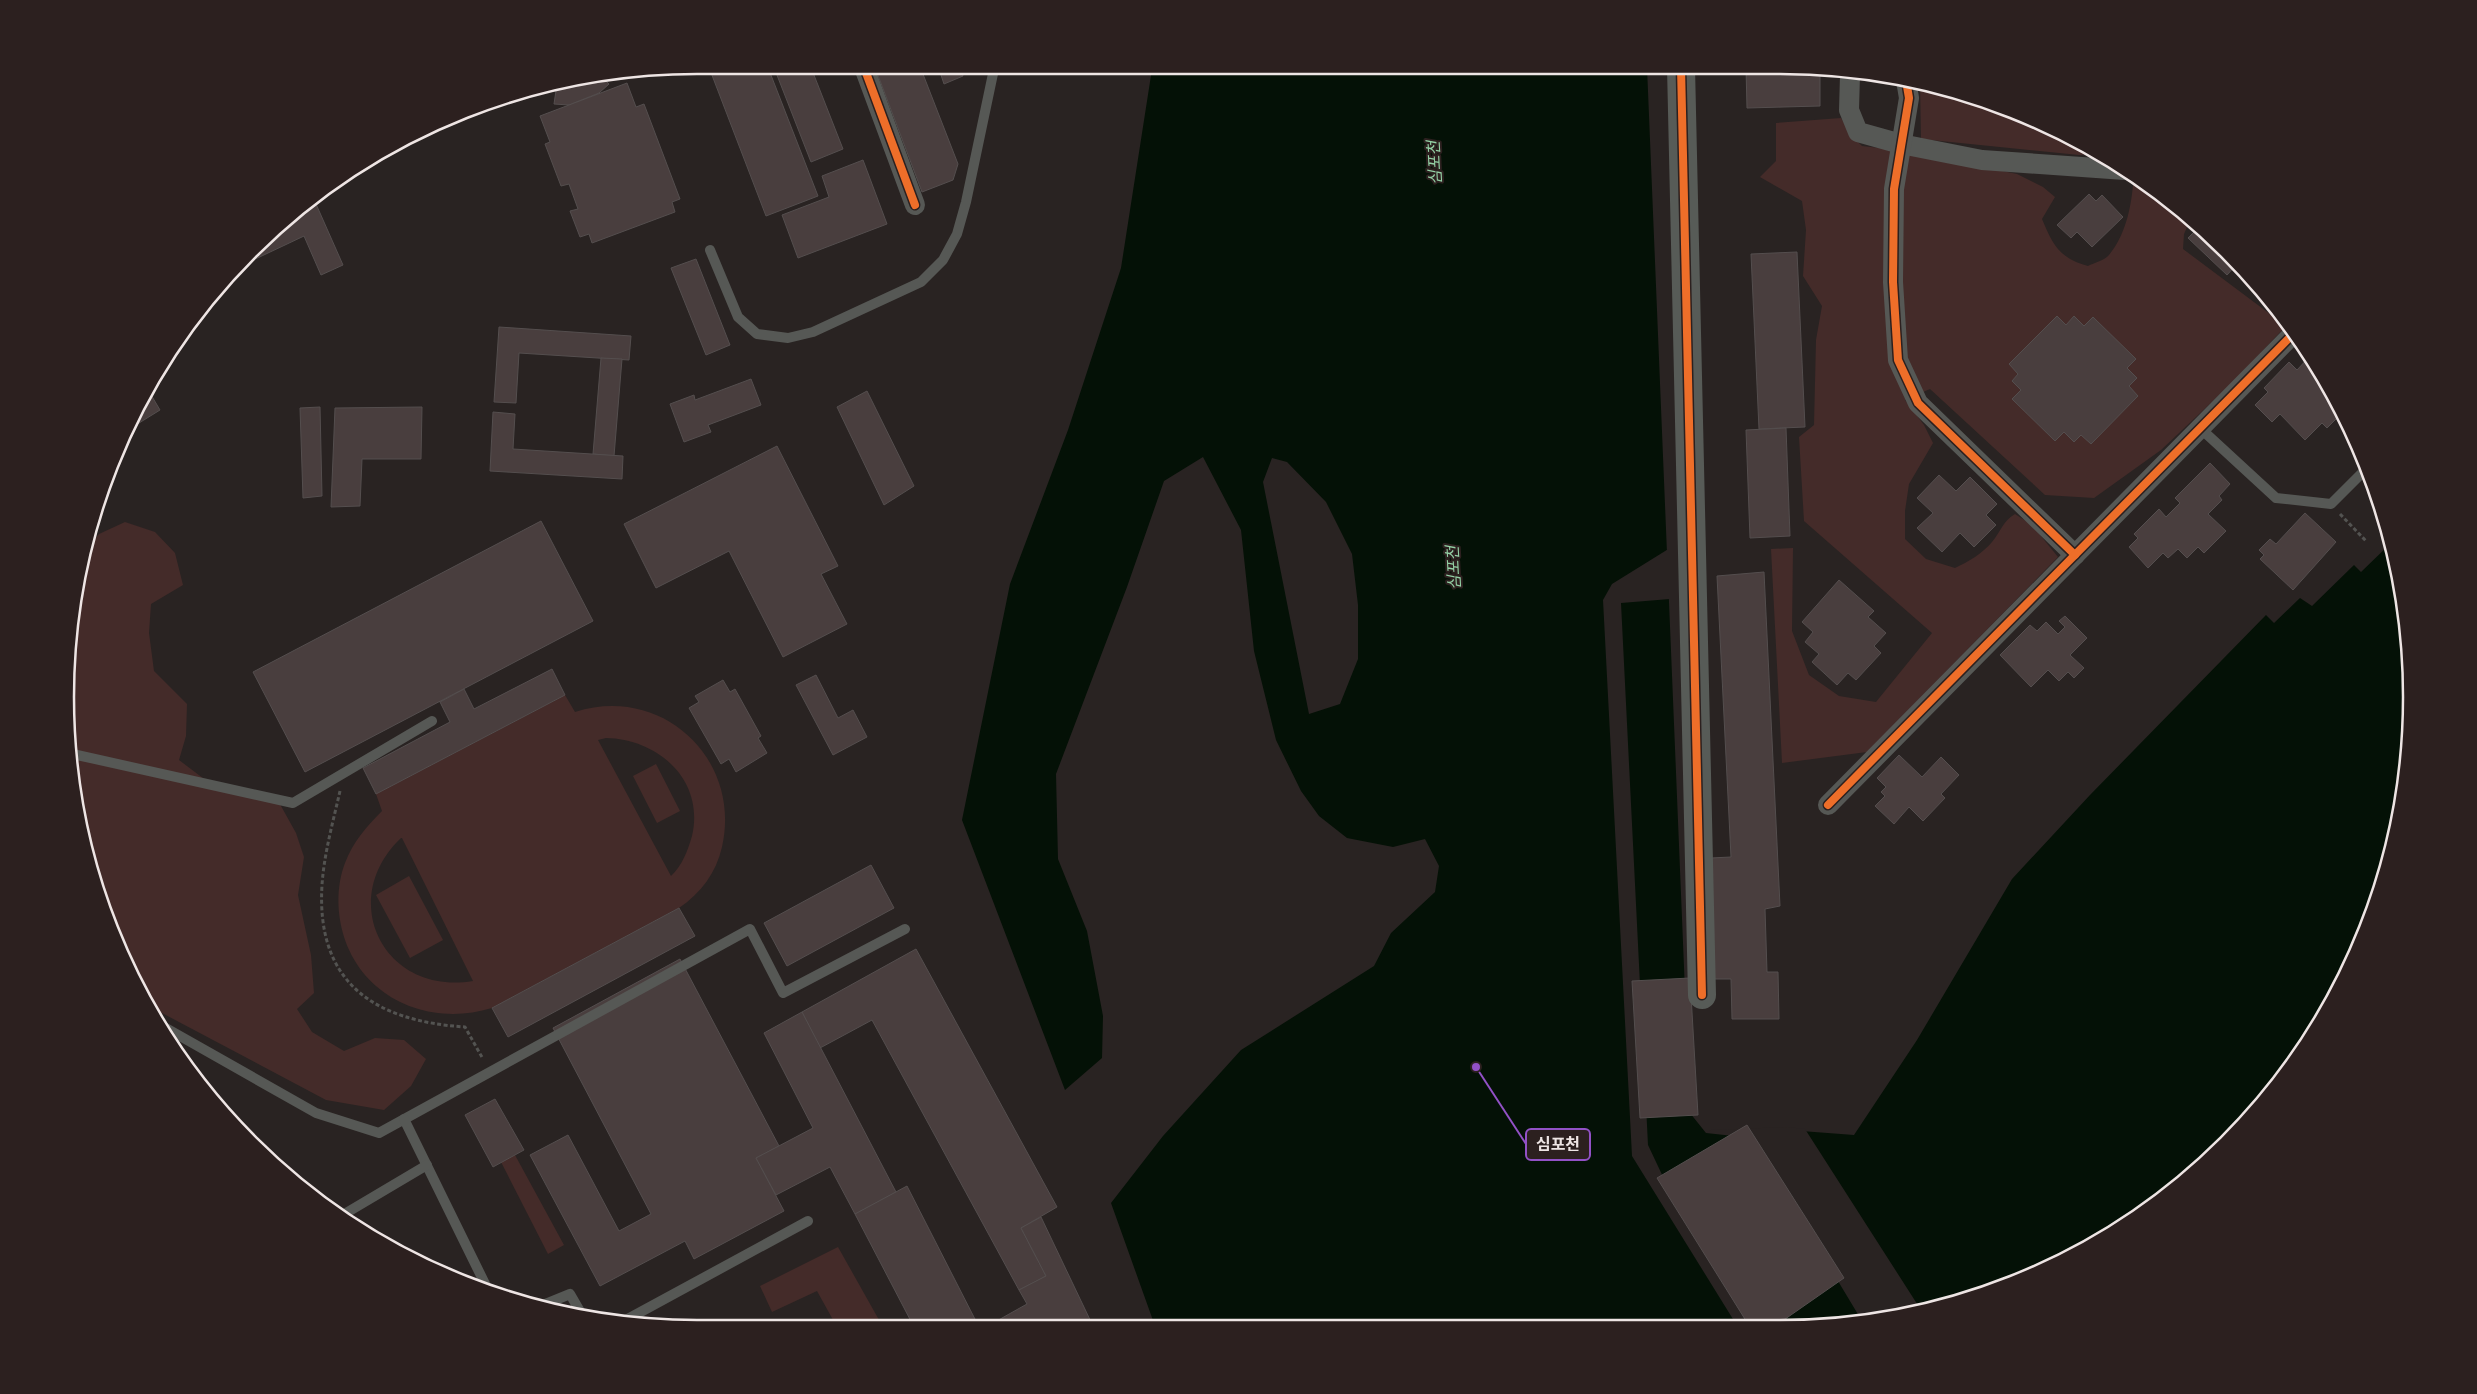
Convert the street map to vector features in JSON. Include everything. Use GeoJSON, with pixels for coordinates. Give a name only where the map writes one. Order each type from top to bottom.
{"type":"FeatureCollection","features":[{"type":"Feature","properties":{"kind":"street"},"geometry":{"type":"LineString","coordinates":[[866,74],[915,205]]}},
{"type":"Feature","properties":{"kind":"street"},"geometry":{"type":"LineString","coordinates":[[1682,74],[1702,995]]}},
{"type":"Feature","properties":{"kind":"street"},"geometry":{"type":"LineString","coordinates":[[1850,78],[1849,110],[1858,132],[1901,144],[1982,160],[2111,169]]}},
{"type":"Feature","properties":{"kind":"street"},"geometry":{"type":"LineString","coordinates":[[1907,87],[1909,98],[1894,189],[1893,282],[1898,360],[1918,404],[2075,555]]}},
{"type":"Feature","properties":{"kind":"street"},"geometry":{"type":"LineString","coordinates":[[1828,805],[2289,338]]}},
{"type":"Feature","properties":{"kind":"lane"},"geometry":{"type":"LineString","coordinates":[[710,250],[738,317],[758,334],[788,338],[813,332],[921,282],[943,260],[957,234],[966,202],[993,74]]}},
{"type":"Feature","properties":{"kind":"lane"},"geometry":{"type":"LineString","coordinates":[[2200,428],[2276,498],[2331,504],[2362,473]]}},
{"type":"Feature","properties":{"kind":"lane"},"geometry":{"type":"LineString","coordinates":[[77,755],[293,803],[432,721]]}},
{"type":"Feature","properties":{"kind":"lane"},"geometry":{"type":"LineString","coordinates":[[172,1032],[316,1113],[379,1132],[750,929],[783,993],[905,929]]}},
{"type":"Feature","properties":{"kind":"lane"},"geometry":{"type":"LineString","coordinates":[[404,1119],[484,1282]]}},
{"type":"Feature","properties":{"kind":"lane"},"geometry":{"type":"LineString","coordinates":[[347,1212],[427,1165]]}},
{"type":"Feature","properties":{"kind":"lane"},"geometry":{"type":"LineString","coordinates":[[632,1317],[808,1221]]}},
{"type":"Feature","properties":{"kind":"lane"},"geometry":{"type":"LineString","coordinates":[[550,1302],[570,1294],[578,1309]]}},
{"type":"Feature","properties":{"kind":"path"},"geometry":{"type":"LineString","coordinates":[[2331,504],[2367,542]]}},
{"type":"Feature","properties":{"kind":"path"},"geometry":{"type":"LineString","coordinates":[[343,774],[322,884],[322,915],[328,944],[342,975],[355,990],[379,1007],[414,1020],[438,1025],[465,1027],[491,1072]]}},
{"type":"Feature","properties":{"kind":"shaded area"},"geometry":{"type":"Polygon","coordinates":[[[1920,90],[1980,107],[2019,121],[2088,155],[2079,155],[1921,139],[1920,90]]]}},
{"type":"Feature","properties":{"kind":"shaded area"},"geometry":{"type":"Polygon","coordinates":[[[1841,118],[1853,137],[1862,146],[1906,151],[2017,174],[2043,187],[2055,197],[2042,219],[2050,236],[2058,249],[2070,259],[2088,266],[2105,258],[2115,247],[2126,222],[2134,185],[2188,225],[2184,234],[2183,249],[2272,316],[2283,330],[2231,384],[2161,450],[2094,498],[2045,495],[1930,389],[1905,400],[1924,425],[1933,443],[1909,484],[1905,511],[1905,539],[1926,559],[1955,568],[1984,550],[1992,542],[2002,526],[2015,514],[2032,525],[2058,557],[1867,752],[1782,763],[1771,549],[1793,548],[1792,631],[1809,675],[1839,696],[1876,702],[1932,633],[1804,521],[1799,437],[1814,425],[1816,340],[1822,306],[1803,276],[1806,230],[1802,201],[1760,177],[1776,161],[1776,123],[1841,118]]]}},
{"type":"Feature","properties":{"kind":"shaded area"},"geometry":{"type":"Polygon","coordinates":[[[125,522],[155,532],[175,553],[183,585],[151,604],[149,633],[154,671],[187,704],[186,736],[179,760],[216,788],[276,797],[296,833],[304,857],[298,895],[311,955],[314,993],[297,1009],[312,1032],[344,1051],[375,1038],[404,1040],[426,1059],[411,1086],[384,1110],[326,1100],[158,1011],[138,973],[121,936],[95,858],[79,778],[75,738],[75,656],[79,616],[94,540],[99,534],[125,522]]]}},
{"type":"Feature","properties":{"kind":"shaded area"},"geometry":{"type":"Polygon","coordinates":[[[565,695],[575,712],[607,706],[637,709],[665,719],[689,736],[707,758],[720,785],[725,815],[722,847],[712,874],[701,889],[679,908],[492,1008],[466,1013],[441,1013],[417,1009],[395,999],[375,985],[359,968],[347,946],[339,913],[338,899],[341,877],[348,855],[356,842],[382,811],[376,794],[565,695]],[[606,738],[598,740],[671,876],[684,858],[692,836],[694,816],[691,797],[684,781],[673,766],[643,746],[625,740],[606,738]],[[402,838],[382,863],[372,889],[372,914],[379,938],[394,959],[415,974],[442,982],[473,981],[402,838]]]}},
{"type":"Feature","properties":{"kind":"shaded area"},"geometry":{"type":"Polygon","coordinates":[[[656,764],[680,811],[657,823],[633,776],[656,764]]]}},
{"type":"Feature","properties":{"kind":"shaded area"},"geometry":{"type":"Polygon","coordinates":[[[409,876],[443,940],[410,958],[376,895],[409,876]]]}},
{"type":"Feature","properties":{"kind":"shaded area"},"geometry":{"type":"Polygon","coordinates":[[[515,1155],[564,1245],[548,1254],[501,1162],[515,1155]]]}},
{"type":"Feature","properties":{"kind":"shaded area"},"geometry":{"type":"Polygon","coordinates":[[[838,1247],[879,1320],[833,1320],[817,1291],[772,1312],[760,1286],[838,1247]]]}},
{"type":"Feature","properties":{"kind":"water"},"geometry":{"type":"Polygon","coordinates":[[[1151,74],[1647,74],[1690,1113],[1706,1133],[1788,1130],[1854,1135],[1917,1040],[2012,879],[2090,795],[2266,615],[2274,623],[2300,598],[2312,606],[2354,565],[2361,572],[2385,549],[2398,616],[2402,656],[2402,738],[2398,778],[2382,858],[2370,897],[2356,936],[2320,1009],[2298,1043],[2249,1108],[2191,1166],[2159,1191],[2092,1237],[2056,1256],[2019,1273],[1941,1299],[1861,1315],[1821,1319],[1153,1320],[1111,1203],[1163,1136],[1241,1050],[1374,966],[1391,933],[1435,892],[1439,866],[1425,839],[1393,847],[1347,838],[1319,816],[1301,791],[1276,740],[1254,651],[1241,530],[1203,457],[1164,481],[1127,587],[1056,774],[1058,859],[1087,931],[1103,1016],[1102,1058],[1065,1090],[962,820],[1010,584],[1068,430],[1121,268],[1151,74]],[[1272,458],[1263,482],[1309,714],[1340,704],[1358,659],[1358,605],[1352,554],[1326,502],[1287,462],[1272,458]]]}},
{"type":"Feature","properties":{"kind":"pier"},"geometry":{"type":"Polygon","coordinates":[[[1670,548],[1670,599],[1621,603],[1648,1145],[1665,1181],[1753,1320],[1734,1320],[1632,1156],[1603,600],[1612,584],[1670,548]]]}},
{"type":"Feature","properties":{"kind":"pier"},"geometry":{"type":"Polygon","coordinates":[[[1788,1127],[1805,1129],[1917,1304],[1859,1315],[1752,1138],[1706,1133],[1711,1130],[1788,1127]]]}},
{"type":"Feature","properties":{"kind":"building"},"geometry":{"type":"Polygon","coordinates":[[[712,74],[771,74],[818,196],[766,216],[712,74]]]}},
{"type":"Feature","properties":{"kind":"building"},"geometry":{"type":"Polygon","coordinates":[[[777,74],[814,74],[843,149],[811,162],[777,74]]]}},
{"type":"Feature","properties":{"kind":"building"},"geometry":{"type":"Polygon","coordinates":[[[878,74],[923,74],[958,164],[953,180],[922,192],[878,74]]]}},
{"type":"Feature","properties":{"kind":"building"},"geometry":{"type":"Polygon","coordinates":[[[941,74],[962,74],[963,76],[944,84],[941,74]]]}},
{"type":"Feature","properties":{"kind":"building"},"geometry":{"type":"Polygon","coordinates":[[[1746,74],[1820,75],[1820,106],[1747,108],[1746,74]]]}},
{"type":"Feature","properties":{"kind":"building"},"geometry":{"type":"Polygon","coordinates":[[[606,81],[609,84],[599,93],[569,105],[554,104],[556,90],[606,81]]]}},
{"type":"Feature","properties":{"kind":"building"},"geometry":{"type":"Polygon","coordinates":[[[627,83],[636,107],[644,104],[680,199],[672,202],[675,212],[592,243],[589,234],[580,237],[570,211],[578,209],[569,184],[561,186],[545,144],[550,142],[540,116],[627,83]]]}},
{"type":"Feature","properties":{"kind":"building"},"geometry":{"type":"Polygon","coordinates":[[[863,160],[887,224],[798,258],[782,215],[829,197],[822,176],[863,160]]]}},
{"type":"Feature","properties":{"kind":"building"},"geometry":{"type":"Polygon","coordinates":[[[2089,194],[2096,201],[2102,195],[2123,217],[2092,247],[2077,232],[2071,238],[2057,225],[2089,194]]]}},
{"type":"Feature","properties":{"kind":"building"},"geometry":{"type":"Polygon","coordinates":[[[316,204],[343,265],[321,275],[304,236],[252,261],[286,228],[316,204]]]}},
{"type":"Feature","properties":{"kind":"building"},"geometry":{"type":"Polygon","coordinates":[[[2195,231],[2233,269],[2227,275],[2188,238],[2195,231]]]}},
{"type":"Feature","properties":{"kind":"building"},"geometry":{"type":"Polygon","coordinates":[[[1797,252],[1805,427],[1759,429],[1751,254],[1797,252]]]}},
{"type":"Feature","properties":{"kind":"building"},"geometry":{"type":"Polygon","coordinates":[[[696,259],[730,345],[706,355],[671,268],[696,259]]]}},
{"type":"Feature","properties":{"kind":"building"},"geometry":{"type":"Polygon","coordinates":[[[2057,316],[2066,325],[2074,316],[2084,326],[2093,317],[2136,359],[2127,368],[2137,378],[2129,386],[2138,396],[2091,444],[2081,435],[2074,442],[2064,432],[2055,441],[2012,399],[2021,390],[2012,381],[2018,374],[2009,364],[2057,316]]]}},
{"type":"Feature","properties":{"kind":"building"},"geometry":{"type":"Polygon","coordinates":[[[499,327],[631,336],[629,360],[519,353],[516,403],[494,402],[499,327]]]}},
{"type":"Feature","properties":{"kind":"building"},"geometry":{"type":"Polygon","coordinates":[[[601,358],[622,359],[614,456],[593,454],[601,358]]]}},
{"type":"Feature","properties":{"kind":"building"},"geometry":{"type":"Polygon","coordinates":[[[2289,362],[2297,370],[2305,362],[2337,418],[2327,428],[2322,423],[2305,440],[2280,414],[2272,422],[2255,405],[2268,392],[2264,388],[2289,362]]]}},
{"type":"Feature","properties":{"kind":"building"},"geometry":{"type":"Polygon","coordinates":[[[751,379],[761,405],[708,425],[711,432],[684,442],[670,404],[694,395],[695,400],[751,379]]]}},
{"type":"Feature","properties":{"kind":"building"},"geometry":{"type":"Polygon","coordinates":[[[867,391],[914,486],[884,505],[837,407],[867,391]]]}},
{"type":"Feature","properties":{"kind":"building"},"geometry":{"type":"Polygon","coordinates":[[[151,396],[160,410],[136,425],[151,396]]]}},
{"type":"Feature","properties":{"kind":"building"},"geometry":{"type":"Polygon","coordinates":[[[320,407],[322,496],[303,498],[300,408],[320,407]]]}},
{"type":"Feature","properties":{"kind":"building"},"geometry":{"type":"Polygon","coordinates":[[[422,407],[421,459],[362,459],[360,506],[331,507],[335,408],[422,407]]]}},
{"type":"Feature","properties":{"kind":"building"},"geometry":{"type":"Polygon","coordinates":[[[493,412],[515,414],[513,449],[623,456],[622,479],[490,471],[493,412]]]}},
{"type":"Feature","properties":{"kind":"building"},"geometry":{"type":"Polygon","coordinates":[[[1786,428],[1790,536],[1750,538],[1746,430],[1786,428]]]}},
{"type":"Feature","properties":{"kind":"building"},"geometry":{"type":"Polygon","coordinates":[[[777,446],[838,566],[821,574],[847,624],[783,657],[729,551],[656,588],[624,524],[777,446]]]}},
{"type":"Feature","properties":{"kind":"building"},"geometry":{"type":"Polygon","coordinates":[[[2210,463],[2230,484],[2219,496],[2222,500],[2208,514],[2226,531],[2204,553],[2198,547],[2187,558],[2178,549],[2168,558],[2163,553],[2148,568],[2129,547],[2138,538],[2134,534],[2159,509],[2166,517],[2180,503],[2175,498],[2210,463]]]}},
{"type":"Feature","properties":{"kind":"building"},"geometry":{"type":"Polygon","coordinates":[[[1939,475],[1956,491],[1970,477],[1997,504],[1986,515],[1996,525],[1974,547],[1960,533],[1942,552],[1917,528],[1933,513],[1917,498],[1939,475]]]}},
{"type":"Feature","properties":{"kind":"building"},"geometry":{"type":"Polygon","coordinates":[[[2305,513],[2336,542],[2293,590],[2260,559],[2264,555],[2259,550],[2270,539],[2276,544],[2305,513]]]}},
{"type":"Feature","properties":{"kind":"building"},"geometry":{"type":"Polygon","coordinates":[[[541,521],[593,621],[305,772],[253,672],[541,521]]]}},
{"type":"Feature","properties":{"kind":"building"},"geometry":{"type":"Polygon","coordinates":[[[1764,572],[1780,906],[1765,909],[1767,972],[1778,972],[1779,1019],[1732,1019],[1731,979],[1713,979],[1711,858],[1731,857],[1717,576],[1764,572]]]}},
{"type":"Feature","properties":{"kind":"building"},"geometry":{"type":"Polygon","coordinates":[[[1839,580],[1874,611],[1868,617],[1886,633],[1874,646],[1881,653],[1856,680],[1848,673],[1837,685],[1812,662],[1819,654],[1805,642],[1813,632],[1802,622],[1839,580]]]}},
{"type":"Feature","properties":{"kind":"building"},"geometry":{"type":"Polygon","coordinates":[[[2065,616],[2087,638],[2070,655],[2084,668],[2074,678],[2068,672],[2059,681],[2048,670],[2031,687],[2000,655],[2030,625],[2037,631],[2046,622],[2058,634],[2065,627],[2059,621],[2065,616]]]}},
{"type":"Feature","properties":{"kind":"building"},"geometry":{"type":"Polygon","coordinates":[[[552,669],[565,695],[376,794],[363,768],[450,722],[440,702],[464,689],[474,709],[552,669]]]}},
{"type":"Feature","properties":{"kind":"building"},"geometry":{"type":"Polygon","coordinates":[[[816,675],[838,718],[853,710],[867,737],[833,755],[796,685],[816,675]]]}},
{"type":"Feature","properties":{"kind":"building"},"geometry":{"type":"Polygon","coordinates":[[[723,680],[730,692],[735,689],[761,736],[758,738],[767,753],[736,772],[729,759],[721,764],[689,708],[699,702],[695,696],[723,680]]]}},
{"type":"Feature","properties":{"kind":"building"},"geometry":{"type":"Polygon","coordinates":[[[1899,755],[1922,777],[1941,757],[1959,775],[1941,794],[1945,798],[1923,821],[1909,807],[1894,824],[1875,806],[1885,796],[1881,792],[1886,787],[1877,778],[1899,755]]]}},
{"type":"Feature","properties":{"kind":"building"},"geometry":{"type":"Polygon","coordinates":[[[871,865],[894,908],[787,966],[764,923],[871,865]]]}},
{"type":"Feature","properties":{"kind":"building"},"geometry":{"type":"Polygon","coordinates":[[[679,908],[695,936],[508,1037],[492,1008],[679,908]]]}},
{"type":"Feature","properties":{"kind":"building"},"geometry":{"type":"Polygon","coordinates":[[[916,949],[1057,1207],[1021,1228],[1046,1276],[1019,1290],[872,1020],[820,1048],[802,1012],[916,949]]]}},
{"type":"Feature","properties":{"kind":"building"},"geometry":{"type":"Polygon","coordinates":[[[680,959],[779,1146],[756,1158],[784,1211],[694,1259],[685,1241],[600,1286],[530,1155],[568,1135],[619,1231],[651,1214],[553,1028],[680,959]]]}},
{"type":"Feature","properties":{"kind":"building"},"geometry":{"type":"Polygon","coordinates":[[[1690,978],[1698,1115],[1640,1118],[1632,981],[1690,978]]]}},
{"type":"Feature","properties":{"kind":"building"},"geometry":{"type":"Polygon","coordinates":[[[802,1012],[896,1192],[855,1214],[830,1167],[776,1195],[756,1158],[813,1128],[764,1033],[802,1012]]]}},
{"type":"Feature","properties":{"kind":"building"},"geometry":{"type":"Polygon","coordinates":[[[495,1099],[524,1150],[493,1167],[465,1115],[495,1099]]]}},
{"type":"Feature","properties":{"kind":"building"},"geometry":{"type":"Polygon","coordinates":[[[1747,1125],[1844,1278],[1784,1320],[1746,1320],[1657,1178],[1747,1125]]]}},
{"type":"Feature","properties":{"kind":"building"},"geometry":{"type":"Polygon","coordinates":[[[907,1186],[975,1320],[910,1320],[855,1214],[907,1186]]]}},
{"type":"Feature","properties":{"kind":"building"},"geometry":{"type":"Polygon","coordinates":[[[1041,1217],[1090,1320],[998,1320],[1027,1304],[1019,1290],[1046,1276],[1021,1228],[1041,1217]]]}},
{"type":"Feature","properties":{"kind":"cycle path"},"geometry":{"type":"LineString","coordinates":[[866,74],[915,205]]}},
{"type":"Feature","properties":{"kind":"cycle path"},"geometry":{"type":"LineString","coordinates":[[1681,74],[1702,995]]}},
{"type":"Feature","properties":{"kind":"cycle path"},"geometry":{"type":"LineString","coordinates":[[1907,87],[1909,98],[1894,189],[1893,282],[1898,360],[1918,403],[2075,555]]}},
{"type":"Feature","properties":{"kind":"cycle path"},"geometry":{"type":"LineString","coordinates":[[1828,805],[2289,338]]}},
{"type":"Feature","properties":{"kind":"place","name":"심포천"},"geometry":{"type":"Point","coordinates":[1476,1067]}}]}
